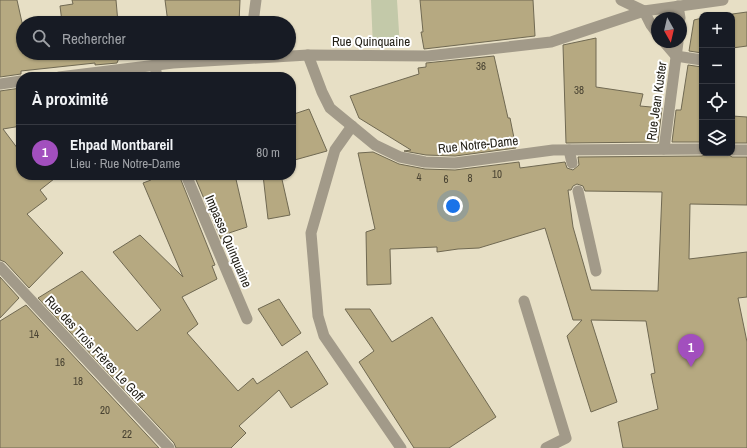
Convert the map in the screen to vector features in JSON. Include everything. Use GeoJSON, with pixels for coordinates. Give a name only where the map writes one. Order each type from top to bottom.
{"type":"FeatureCollection","features":[{"type":"Feature","properties":{"kind":"street"},"geometry":{"type":"LineString","coordinates":[[254,16],[256,0]]}},
{"type":"Feature","properties":{"kind":"street"},"geometry":{"type":"LineString","coordinates":[[622,0],[644,11],[651,25]]}},
{"type":"Feature","properties":{"kind":"street","name":"Rue Quinquaine"},"geometry":{"type":"LineString","coordinates":[[296,55],[428,56],[551,42],[644,11],[723,0]]}},
{"type":"Feature","properties":{"kind":"street"},"geometry":{"type":"LineString","coordinates":[[678,6],[679,12]]}},
{"type":"Feature","properties":{"kind":"street","name":"Rue Jean Kuster"},"geometry":{"type":"LineString","coordinates":[[669,48],[676,56]]}},
{"type":"Feature","properties":{"kind":"street","name":"Rue Jean Kuster"},"geometry":{"type":"LineString","coordinates":[[664,149],[677,48]]}},
{"type":"Feature","properties":{"kind":"street","name":"Rue Notre-Dame"},"geometry":{"type":"LineString","coordinates":[[308,55],[322,92],[330,108],[375,145],[400,157],[425,162],[455,163],[554,150],[699,149]]}},
{"type":"Feature","properties":{"kind":"street"},"geometry":{"type":"LineString","coordinates":[[676,56],[699,60]]}},
{"type":"Feature","properties":{"kind":"street","name":"Rue Quinquaine"},"geometry":{"type":"LineString","coordinates":[[140,72],[156,71],[173,63],[205,60]]}},
{"type":"Feature","properties":{"kind":"street"},"geometry":{"type":"LineString","coordinates":[[0,84],[16,82]]}},
{"type":"Feature","properties":{"kind":"street"},"geometry":{"type":"LineString","coordinates":[[352,126],[334,150],[311,234],[318,316],[324,336],[401,448]]}},
{"type":"Feature","properties":{"kind":"street"},"geometry":{"type":"LineString","coordinates":[[569,150],[572,163]]}},
{"type":"Feature","properties":{"kind":"street"},"geometry":{"type":"LineString","coordinates":[[735,150],[747,150]]}},
{"type":"Feature","properties":{"kind":"street","name":"Impasse Quinquaine"},"geometry":{"type":"LineString","coordinates":[[188,180],[247,318]]}},
{"type":"Feature","properties":{"kind":"street"},"geometry":{"type":"LineString","coordinates":[[578,190],[596,271]]}},
{"type":"Feature","properties":{"kind":"street","name":"Rue des Trois Frères Le Goff"},"geometry":{"type":"LineString","coordinates":[[0,267],[169,448]]}},
{"type":"Feature","properties":{"kind":"street"},"geometry":{"type":"LineString","coordinates":[[524,301],[566,438],[546,448]]}},
{"type":"Feature","properties":{"kind":"green space"},"geometry":{"type":"Polygon","coordinates":[[[371,0],[397,0],[400,48],[373,48],[371,0]]]}},
{"type":"Feature","properties":{"kind":"building"},"geometry":{"type":"Polygon","coordinates":[[[0,0],[17,0],[21,16],[16,16],[16,60],[118,60],[117,63],[95,65],[95,63],[21,71],[16,72],[16,75],[0,77],[0,0]]]}},
{"type":"Feature","properties":{"kind":"building"},"geometry":{"type":"Polygon","coordinates":[[[72,0],[116,0],[117,16],[61,16],[60,6],[73,4],[72,0]]]}},
{"type":"Feature","properties":{"kind":"building"},"geometry":{"type":"Polygon","coordinates":[[[165,0],[240,0],[239,16],[167,16],[165,0]]]}},
{"type":"Feature","properties":{"kind":"building"},"geometry":{"type":"Polygon","coordinates":[[[420,0],[533,0],[535,36],[424,49],[421,32],[423,32],[420,0]]]}},
{"type":"Feature","properties":{"kind":"building"},"geometry":{"type":"Polygon","coordinates":[[[747,12],[747,46],[735,48],[735,14],[747,12]]]}},
{"type":"Feature","properties":{"kind":"building"},"geometry":{"type":"Polygon","coordinates":[[[699,19],[699,53],[689,51],[694,20],[699,19]]]}},
{"type":"Feature","properties":{"kind":"building"},"geometry":{"type":"Polygon","coordinates":[[[596,38],[596,87],[643,94],[640,106],[662,108],[658,142],[566,143],[563,45],[596,38]]]}},
{"type":"Feature","properties":{"kind":"building"},"geometry":{"type":"Polygon","coordinates":[[[494,56],[516,148],[455,156],[426,155],[404,151],[411,150],[359,118],[350,96],[419,74],[418,68],[426,67],[426,63],[494,56]]]}},
{"type":"Feature","properties":{"kind":"building"},"geometry":{"type":"Polygon","coordinates":[[[688,65],[699,67],[699,142],[672,142],[676,110],[681,110],[688,65]]]}},
{"type":"Feature","properties":{"kind":"building"},"geometry":{"type":"Polygon","coordinates":[[[16,89],[16,127],[3,129],[16,146],[16,180],[53,180],[40,190],[47,199],[27,214],[63,253],[29,288],[5,262],[0,260],[0,91],[16,89]]]}},
{"type":"Feature","properties":{"kind":"building"},"geometry":{"type":"Polygon","coordinates":[[[309,109],[327,151],[296,160],[296,113],[309,109]]]}},
{"type":"Feature","properties":{"kind":"building"},"geometry":{"type":"Polygon","coordinates":[[[735,116],[747,117],[747,143],[735,143],[735,116]]]}},
{"type":"Feature","properties":{"kind":"building"},"geometry":{"type":"Polygon","coordinates":[[[373,152],[399,164],[425,169],[455,170],[519,162],[520,168],[565,162],[567,168],[573,170],[579,165],[578,157],[747,157],[747,205],[690,204],[689,259],[747,252],[747,297],[738,298],[747,342],[747,448],[623,448],[618,422],[658,409],[651,374],[655,373],[646,321],[591,320],[617,402],[591,412],[567,336],[582,320],[573,320],[545,228],[479,248],[437,252],[437,247],[390,249],[391,284],[367,285],[366,232],[375,229],[358,153],[373,152]],[[577,184],[573,186],[571,190],[568,190],[573,227],[591,290],[658,291],[662,192],[585,191],[583,186],[577,184]]]}},
{"type":"Feature","properties":{"kind":"building"},"geometry":{"type":"Polygon","coordinates":[[[151,180],[181,180],[215,265],[212,266],[217,279],[182,297],[198,324],[187,333],[238,391],[253,378],[257,384],[307,351],[328,384],[291,408],[279,390],[239,426],[246,433],[231,448],[176,448],[174,443],[38,298],[82,271],[137,331],[161,310],[113,252],[140,235],[183,277],[143,183],[151,180]]]}},
{"type":"Feature","properties":{"kind":"building"},"geometry":{"type":"Polygon","coordinates":[[[196,180],[236,180],[247,227],[229,233],[231,237],[221,239],[196,180]]]}},
{"type":"Feature","properties":{"kind":"building"},"geometry":{"type":"Polygon","coordinates":[[[264,180],[282,180],[290,215],[268,219],[264,180]]]}},
{"type":"Feature","properties":{"kind":"building"},"geometry":{"type":"Polygon","coordinates":[[[0,277],[19,298],[0,318],[0,277]]]}},
{"type":"Feature","properties":{"kind":"building"},"geometry":{"type":"Polygon","coordinates":[[[279,299],[301,333],[282,346],[258,309],[279,299]]]}},
{"type":"Feature","properties":{"kind":"building"},"geometry":{"type":"Polygon","coordinates":[[[26,305],[159,448],[0,448],[0,321],[26,305]]]}},
{"type":"Feature","properties":{"kind":"building"},"geometry":{"type":"Polygon","coordinates":[[[345,309],[370,309],[392,342],[432,317],[496,417],[449,448],[414,448],[359,362],[374,351],[345,309]]]}},
{"type":"Feature","properties":{"kind":"place","name":"Ehpad Montbareil"},"geometry":{"type":"Point","coordinates":[691,367]}}]}
